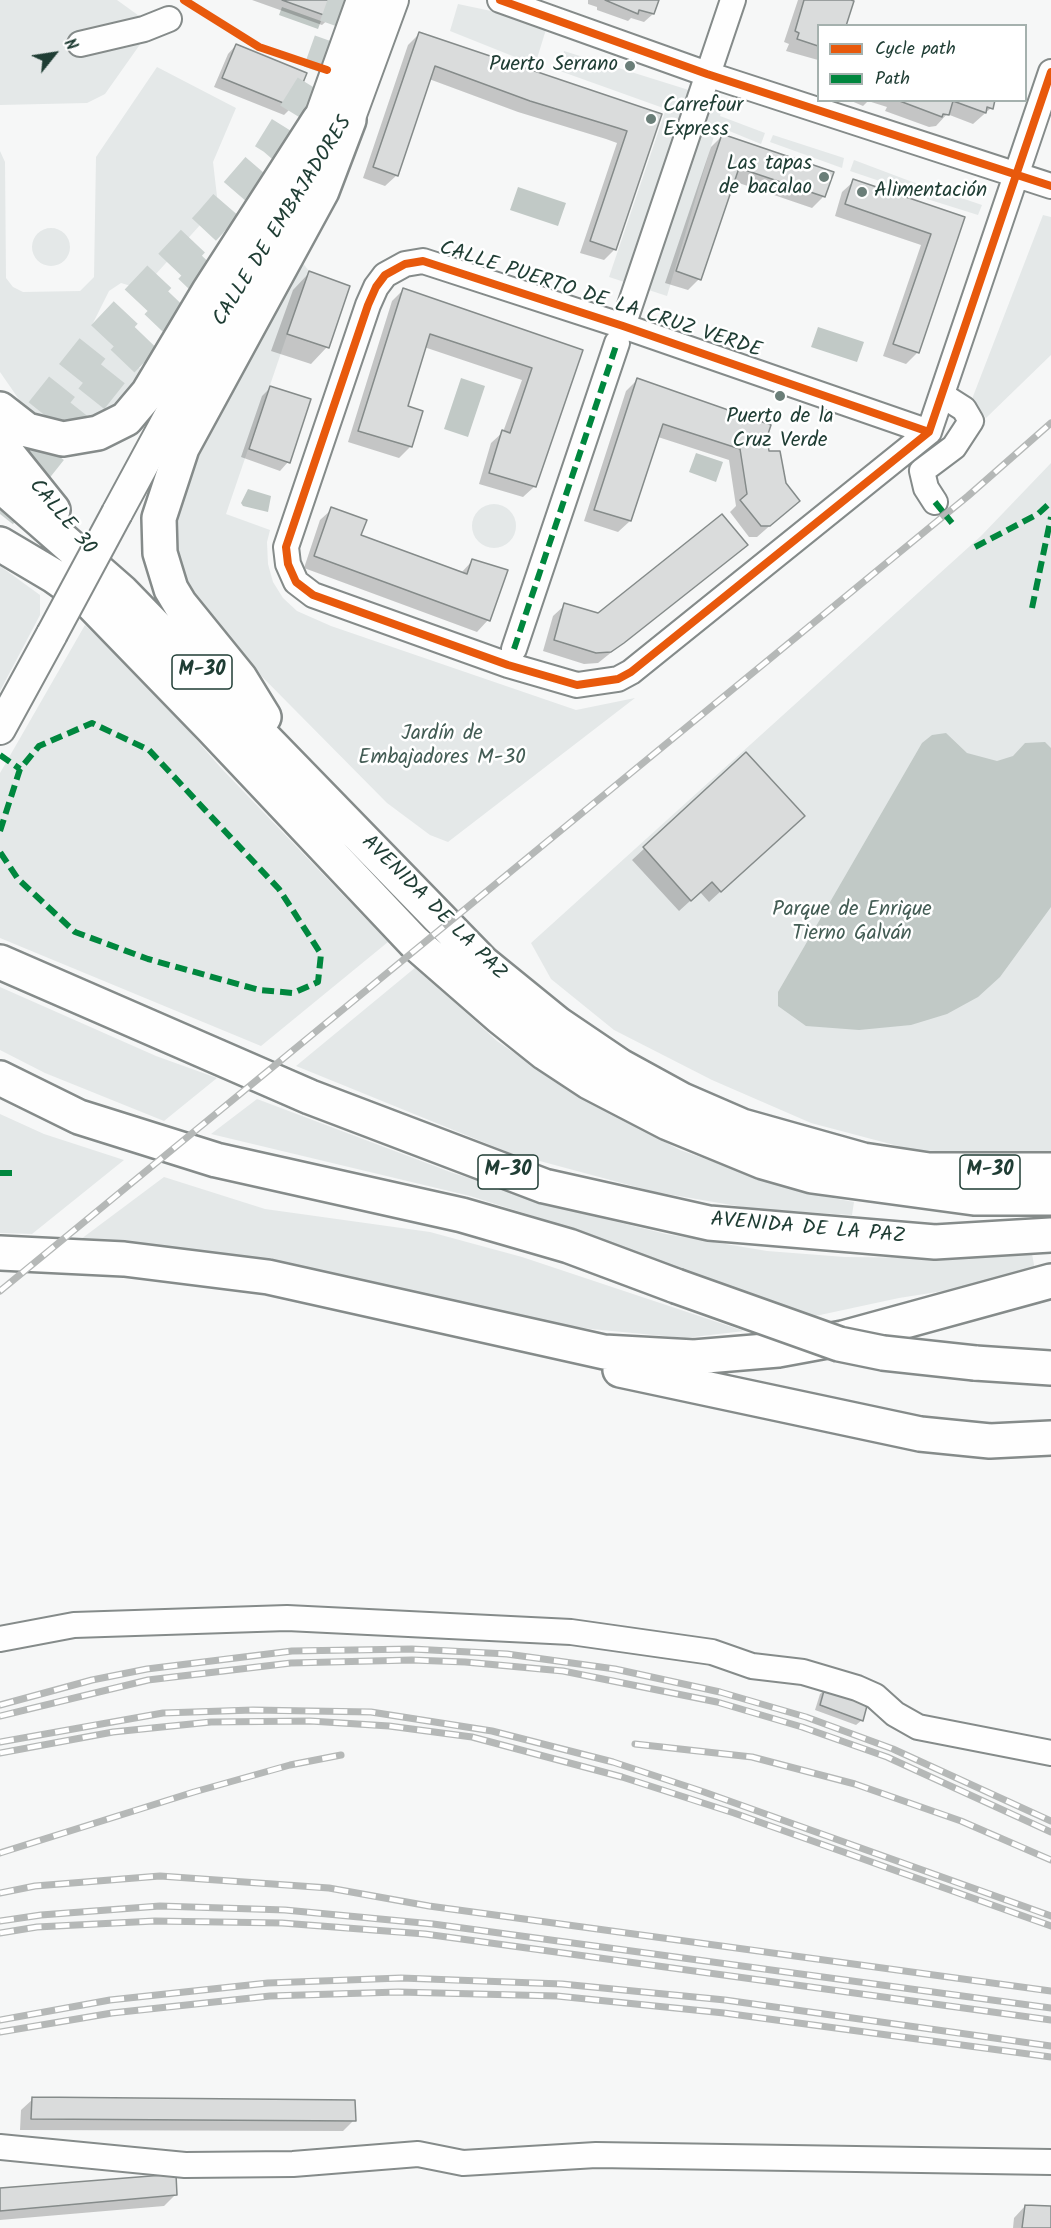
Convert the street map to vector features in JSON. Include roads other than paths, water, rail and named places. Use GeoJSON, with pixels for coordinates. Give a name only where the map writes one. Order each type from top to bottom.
{"type":"FeatureCollection","features":[{"type":"Feature","properties":{"kind":"highway"},"geometry":{"type":"LineString","coordinates":[[0,409],[27,430],[63,439],[98,433],[126,419],[148,393],[209,291],[334,120]]}},
{"type":"Feature","properties":{"kind":"highway"},"geometry":{"type":"LineString","coordinates":[[282,754],[258,706],[240,678],[180,604],[171,589],[160,553],[159,518],[182,448],[322,191],[334,120]]}},
{"type":"Feature","properties":{"kind":"highway","name":"CALLE 30"},"geometry":{"type":"LineString","coordinates":[[0,444],[122,592]]}},
{"type":"Feature","properties":{"kind":"highway"},"geometry":{"type":"LineString","coordinates":[[0,484],[122,592]]}},
{"type":"Feature","properties":{"kind":"highway"},"geometry":{"type":"LineString","coordinates":[[0,544],[54,576],[88,600],[213,728],[414,942],[545,1053],[589,1082],[668,1123],[763,1162],[812,1176],[951,1196],[1051,1198]]}},
{"type":"Feature","properties":{"kind":"highway","name":"AVENIDA DE LA PAZ"},"geometry":{"type":"LineString","coordinates":[[122,592],[483,963],[558,1024],[620,1066],[682,1100],[742,1126],[863,1160],[930,1170],[1051,1170]]}},
{"type":"Feature","properties":{"kind":"highway","name":"AVENIDA DE LA PAZ"},"geometry":{"type":"LineString","coordinates":[[0,962],[310,1097],[544,1186],[709,1222],[935,1242],[1051,1235]]}},
{"type":"Feature","properties":{"kind":"highway"},"geometry":{"type":"LineString","coordinates":[[4,1080],[79,1117],[216,1160],[462,1215],[569,1246],[676,1287],[839,1344],[883,1353],[1051,1368]]}},
{"type":"Feature","properties":{"kind":"highway"},"geometry":{"type":"LineString","coordinates":[[0,1253],[124,1259],[268,1276],[604,1352],[694,1357],[778,1350],[843,1338],[1051,1281]]}},
{"type":"Feature","properties":{"kind":"highway"},"geometry":{"type":"LineString","coordinates":[[268,1276],[360,1310],[593,1365],[920,1434],[990,1441],[1051,1438]]}},
{"type":"Feature","properties":{"kind":"highway"},"geometry":{"type":"LineString","coordinates":[[977,1363],[1051,1357]]}},
{"type":"Feature","properties":{"kind":"main road","name":"CALLE DE EMBAJADORES"},"geometry":{"type":"LineString","coordinates":[[334,120],[362,0]]}},
{"type":"Feature","properties":{"kind":"main road","name":"CALLE DE EMBAJADORES"},"geometry":{"type":"LineString","coordinates":[[0,729],[210,341],[242,296],[285,219],[393,0]]}},
{"type":"Feature","properties":{"kind":"street"},"geometry":{"type":"LineString","coordinates":[[500,0],[707,74],[1051,186]]}},
{"type":"Feature","properties":{"kind":"street"},"geometry":{"type":"LineString","coordinates":[[513,649],[733,0]]}},
{"type":"Feature","properties":{"kind":"street"},"geometry":{"type":"LineString","coordinates":[[80,44],[144,29],[169,19]]}},
{"type":"Feature","properties":{"kind":"street"},"geometry":{"type":"LineString","coordinates":[[929,432],[1051,72]]}},
{"type":"Feature","properties":{"kind":"street","name":"CALLE PUERTO DE LA CRUZ VERDE"},"geometry":{"type":"LineString","coordinates":[[423,261],[620,335],[929,432],[641,665],[618,679],[577,685],[508,665],[327,602],[296,582],[288,564],[286,547],[375,287],[385,275],[405,264],[423,261]]}},
{"type":"Feature","properties":{"kind":"street"},"geometry":{"type":"LineString","coordinates":[[935,502],[926,488],[922,471],[954,447],[970,420],[964,410],[942,395]]}},
{"type":"Feature","properties":{"kind":"street"},"geometry":{"type":"LineString","coordinates":[[0,1639],[74,1625],[286,1618],[571,1632],[712,1652],[752,1666],[802,1672],[857,1688],[875,1696],[895,1713],[918,1727],[1051,1753]]}},
{"type":"Feature","properties":{"kind":"street"},"geometry":{"type":"LineString","coordinates":[[0,2147],[185,2165],[293,2164],[418,2154],[463,2163],[596,2155],[1051,2162]]}},
{"type":"Feature","properties":{"kind":"tunnel"},"geometry":{"type":"LineString","coordinates":[[11,451],[96,344],[210,223],[269,155],[318,76],[345,0]]}},
{"type":"Feature","properties":{"kind":"tunnel"},"geometry":{"type":"LineString","coordinates":[[0,514],[115,369],[222,257]]}},
{"type":"Feature","properties":{"kind":"railway"},"geometry":{"type":"LineString","coordinates":[[0,1291],[968,496],[1051,423]]}},
{"type":"Feature","properties":{"kind":"railway"},"geometry":{"type":"LineString","coordinates":[[0,1705],[92,1680],[147,1669],[292,1651],[412,1649],[507,1654],[615,1669],[720,1692],[806,1717],[893,1749],[1051,1821]]}},
{"type":"Feature","properties":{"kind":"railway"},"geometry":{"type":"LineString","coordinates":[[0,1716],[148,1680],[291,1663],[412,1660],[465,1662],[563,1671],[717,1702],[802,1727],[887,1757],[1051,1832]]}},
{"type":"Feature","properties":{"kind":"railway"},"geometry":{"type":"LineString","coordinates":[[0,1742],[163,1713],[253,1710],[371,1712],[492,1731],[613,1762],[704,1792],[1051,1916]]}},
{"type":"Feature","properties":{"kind":"railway"},"geometry":{"type":"LineString","coordinates":[[0,1753],[113,1732],[211,1722],[310,1721],[389,1726],[472,1737],[622,1777],[734,1813],[1051,1926]]}},
{"type":"Feature","properties":{"kind":"railway"},"geometry":{"type":"LineString","coordinates":[[635,1744],[752,1757],[855,1784],[961,1821],[1051,1860]]}},
{"type":"Feature","properties":{"kind":"railway"},"geometry":{"type":"LineString","coordinates":[[0,1853],[194,1792],[290,1765],[341,1755]]}},
{"type":"Feature","properties":{"kind":"railway"},"geometry":{"type":"LineString","coordinates":[[0,1893],[35,1886],[160,1876],[329,1888],[429,1906],[1051,1991]]}},
{"type":"Feature","properties":{"kind":"railway"},"geometry":{"type":"LineString","coordinates":[[0,1921],[41,1915],[160,1906],[285,1910],[433,1924],[1051,2008]]}},
{"type":"Feature","properties":{"kind":"railway"},"geometry":{"type":"LineString","coordinates":[[0,1933],[37,1927],[155,1921],[282,1923],[425,1934],[1051,2020]]}},
{"type":"Feature","properties":{"kind":"railway"},"geometry":{"type":"LineString","coordinates":[[0,2020],[110,2000],[268,1983],[401,1978],[562,1984],[725,2000],[1051,2046]]}},
{"type":"Feature","properties":{"kind":"railway"},"geometry":{"type":"LineString","coordinates":[[0,2032],[112,2013],[270,1996],[398,1992],[557,1996],[724,2013],[1051,2057]]}},
{"type":"Feature","properties":{"kind":"place","name":"Puerto Serrano"},"geometry":{"type":"Point","coordinates":[630,66]}},
{"type":"Feature","properties":{"kind":"place","name":"Carrefour Express"},"geometry":{"type":"Point","coordinates":[651,119]}},
{"type":"Feature","properties":{"kind":"place","name":"Las tapas de bacalao"},"geometry":{"type":"Point","coordinates":[824,177]}},
{"type":"Feature","properties":{"kind":"place","name":"Alimentación"},"geometry":{"type":"Point","coordinates":[862,192]}},
{"type":"Feature","properties":{"kind":"place","name":"Puerto de la Cruz Verde"},"geometry":{"type":"Point","coordinates":[780,396]}},
{"type":"Feature","properties":{"kind":"park label","name":"Jardín de Embajadores M-30"},"geometry":{"type":"Point","coordinates":[442,747]}},
{"type":"Feature","properties":{"kind":"park label","name":"Parque de Enrique Tierno Galván"},"geometry":{"type":"Point","coordinates":[852,923]}}]}
